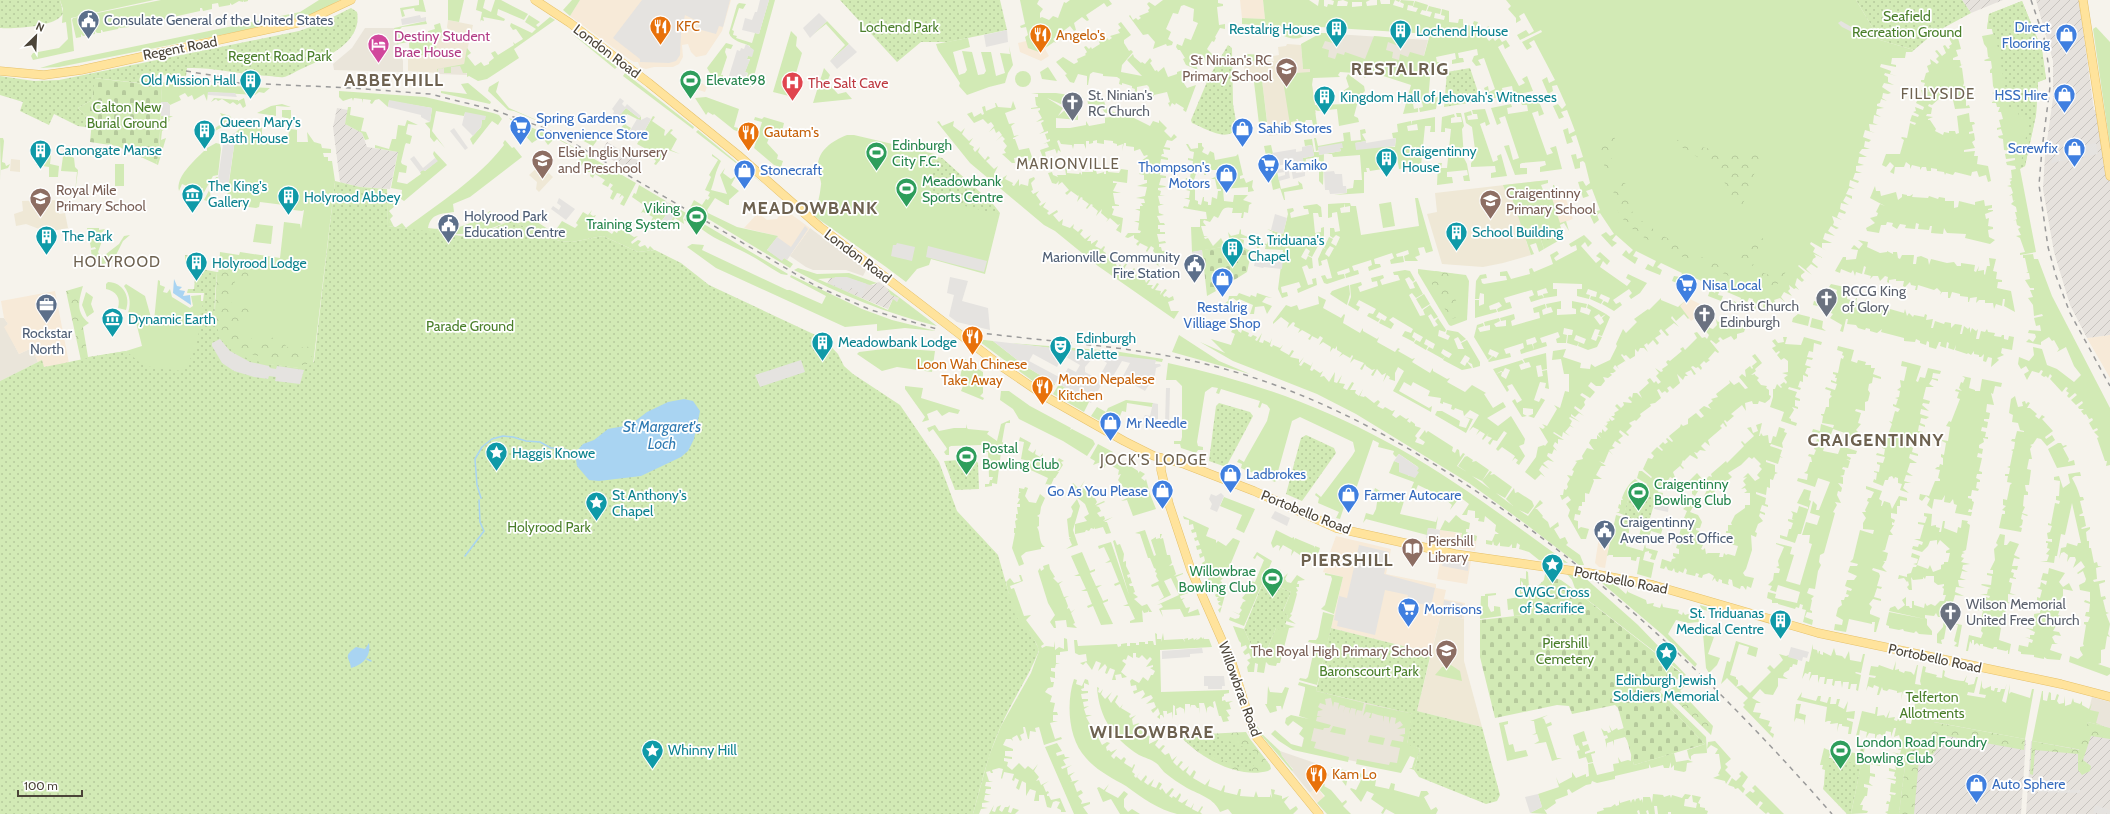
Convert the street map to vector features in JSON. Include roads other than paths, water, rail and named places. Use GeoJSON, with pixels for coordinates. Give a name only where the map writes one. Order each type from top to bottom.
{"type":"FeatureCollection","features":[{"type":"Feature","properties":{"kind":"main road","name":"Regent Road"},"geometry":{"type":"LineString","coordinates":[[0,72],[29,74],[61,73],[306,21],[351,0]]}},
{"type":"Feature","properties":{"kind":"main road","name":"London Road"},"geometry":{"type":"LineString","coordinates":[[535,0],[566,20],[701,125],[823,230],[1001,366],[1048,398],[1128,444],[1160,458]]}},
{"type":"Feature","properties":{"kind":"main road"},"geometry":{"type":"LineString","coordinates":[[2083,0],[2110,176]]}},
{"type":"Feature","properties":{"kind":"main road","name":"Regent Road"},"geometry":{"type":"LineString","coordinates":[[0,66],[19,69],[29,74]]}},
{"type":"Feature","properties":{"kind":"main road","name":"Portobello Road"},"geometry":{"type":"LineString","coordinates":[[1160,458],[1180,463],[1238,484],[1346,531],[1455,554],[1652,584],[1818,633],[2061,684],[2110,696]]}},
{"type":"Feature","properties":{"kind":"main road","name":"Willowbrae Road"},"geometry":{"type":"LineString","coordinates":[[1160,458],[1161,474],[1169,504],[1191,570],[1232,663],[1254,734],[1318,814]]}},
{"type":"Feature","properties":{"kind":"water"},"geometry":{"type":"Polygon","coordinates":[[[174,279],[177,286],[182,287],[179,290],[185,291],[183,296],[190,295],[191,305],[173,293],[174,279]]]}},
{"type":"Feature","properties":{"kind":"water","name":"St Margaret's Loch"},"geometry":{"type":"Polygon","coordinates":[[[684,399],[693,401],[700,411],[694,439],[688,451],[681,457],[641,476],[599,481],[589,480],[577,466],[575,453],[583,444],[594,440],[608,429],[630,425],[647,412],[668,402],[684,399]]]}},
{"type":"Feature","properties":{"kind":"water"},"geometry":{"type":"Polygon","coordinates":[[[369,643],[369,651],[366,658],[360,664],[351,668],[348,657],[349,653],[356,647],[365,649],[369,643]]]}},
{"type":"Feature","properties":{"kind":"waterway"},"geometry":{"type":"LineString","coordinates":[[481,498],[477,485],[475,459],[482,447],[492,439],[503,436],[513,437],[526,441],[540,442],[551,448],[561,448],[575,453]]}},
{"type":"Feature","properties":{"kind":"waterway"},"geometry":{"type":"LineString","coordinates":[[465,556],[484,531],[480,522],[479,500]]}},
{"type":"Feature","properties":{"kind":"waterway"},"geometry":{"type":"LineString","coordinates":[[367,659],[371,661]]}},
{"type":"Feature","properties":{"kind":"railway"},"geometry":{"type":"LineString","coordinates":[[2031,0],[2044,38],[2049,68],[2050,87],[2039,185],[2048,247],[2056,276],[2070,313],[2110,386]]}},
{"type":"Feature","properties":{"kind":"railway"},"geometry":{"type":"LineString","coordinates":[[186,71],[222,77]]}},
{"type":"Feature","properties":{"kind":"railway"},"geometry":{"type":"LineString","coordinates":[[156,79],[352,88],[430,94],[494,110],[544,128],[575,144],[816,286],[871,310],[937,329]]}},
{"type":"Feature","properties":{"kind":"railway"},"geometry":{"type":"LineString","coordinates":[[967,331],[1127,349],[1190,360],[1252,377],[1282,388],[1370,427],[1426,459],[1506,512],[1607,590],[1701,675],[1746,720],[1832,814]]}},
{"type":"Feature","properties":{"kind":"place","name":"Consulate General of the United States"},"geometry":{"type":"Point","coordinates":[89,40]}},
{"type":"Feature","properties":{"kind":"place","name":"KFC"},"geometry":{"type":"Point","coordinates":[660,46]}},
{"type":"Feature","properties":{"kind":"place","name":"Restalrig House"},"geometry":{"type":"Point","coordinates":[1336,48]}},
{"type":"Feature","properties":{"kind":"place","name":"Lochend House"},"geometry":{"type":"Point","coordinates":[1400,50]}},
{"type":"Feature","properties":{"kind":"place","name":"Angelo's"},"geometry":{"type":"Point","coordinates":[1040,54]}},
{"type":"Feature","properties":{"kind":"place","name":"Direct Flooring"},"geometry":{"type":"Point","coordinates":[2066,54]}},
{"type":"Feature","properties":{"kind":"place","name":"Destiny Student Brae House"},"geometry":{"type":"Point","coordinates":[379,64]}},
{"type":"Feature","properties":{"kind":"place","name":"St Ninian's RC Primary School"},"geometry":{"type":"Point","coordinates":[1287,88]}},
{"type":"Feature","properties":{"kind":"place","name":"Old Mission Hall"},"geometry":{"type":"Point","coordinates":[251,100]}},
{"type":"Feature","properties":{"kind":"place","name":"Elevate98"},"geometry":{"type":"Point","coordinates":[690,100]}},
{"type":"Feature","properties":{"kind":"place","name":"The Salt Cave"},"geometry":{"type":"Point","coordinates":[792,102]}},
{"type":"Feature","properties":{"kind":"place","name":"HSS Hire"},"geometry":{"type":"Point","coordinates":[2064,114]}},
{"type":"Feature","properties":{"kind":"place","name":"Kingdom Hall of Jehovah's Witnesses"},"geometry":{"type":"Point","coordinates":[1325,116]}},
{"type":"Feature","properties":{"kind":"place","name":"St. Ninian's RC Church"},"geometry":{"type":"Point","coordinates":[1072,122]}},
{"type":"Feature","properties":{"kind":"place","name":"Spring Gardens Convenience Store"},"geometry":{"type":"Point","coordinates":[521,146]}},
{"type":"Feature","properties":{"kind":"place","name":"Sahib Stores"},"geometry":{"type":"Point","coordinates":[1243,148]}},
{"type":"Feature","properties":{"kind":"place","name":"Queen Mary's Bath House"},"geometry":{"type":"Point","coordinates":[205,150]}},
{"type":"Feature","properties":{"kind":"place","name":"Gautam's"},"geometry":{"type":"Point","coordinates":[748,152]}},
{"type":"Feature","properties":{"kind":"place","name":"Screwfix"},"geometry":{"type":"Point","coordinates":[2074,168]}},
{"type":"Feature","properties":{"kind":"place","name":"Canongate Manse"},"geometry":{"type":"Point","coordinates":[41,170]}},
{"type":"Feature","properties":{"kind":"place","name":"Edinburgh City F.C."},"geometry":{"type":"Point","coordinates":[877,172]}},
{"type":"Feature","properties":{"kind":"place","name":"Craigentinny House"},"geometry":{"type":"Point","coordinates":[1386,178]}},
{"type":"Feature","properties":{"kind":"place","name":"Elsie Inglis Nursery and Preschool"},"geometry":{"type":"Point","coordinates":[542,180]}},
{"type":"Feature","properties":{"kind":"place","name":"Kamiko"},"geometry":{"type":"Point","coordinates":[1268,184]}},
{"type":"Feature","properties":{"kind":"place","name":"Stonecraft"},"geometry":{"type":"Point","coordinates":[744,190]}},
{"type":"Feature","properties":{"kind":"place","name":"Thompson's Motors"},"geometry":{"type":"Point","coordinates":[1226,194]}},
{"type":"Feature","properties":{"kind":"place","name":"Meadowbank Sports Centre"},"geometry":{"type":"Point","coordinates":[906,208]}},
{"type":"Feature","properties":{"kind":"place","name":"The King's Gallery"},"geometry":{"type":"Point","coordinates":[192,214]}},
{"type":"Feature","properties":{"kind":"place","name":"Holyrood Abbey"},"geometry":{"type":"Point","coordinates":[289,216]}},
{"type":"Feature","properties":{"kind":"place","name":"Royal Mile Primary School"},"geometry":{"type":"Point","coordinates":[40,218]}},
{"type":"Feature","properties":{"kind":"place","name":"Craigentinny Primary School"},"geometry":{"type":"Point","coordinates":[1490,220]}},
{"type":"Feature","properties":{"kind":"place","name":"Viking Training System"},"geometry":{"type":"Point","coordinates":[696,236]}},
{"type":"Feature","properties":{"kind":"place","name":"Holyrood Park Education Centre"},"geometry":{"type":"Point","coordinates":[448,244]}},
{"type":"Feature","properties":{"kind":"place","name":"School Building"},"geometry":{"type":"Point","coordinates":[1457,252]}},
{"type":"Feature","properties":{"kind":"place","name":"The Park"},"geometry":{"type":"Point","coordinates":[47,256]}},
{"type":"Feature","properties":{"kind":"place","name":"St. Triduana's Chapel"},"geometry":{"type":"Point","coordinates":[1233,268]}},
{"type":"Feature","properties":{"kind":"place","name":"Holyrood Lodge"},"geometry":{"type":"Point","coordinates":[197,282]}},
{"type":"Feature","properties":{"kind":"place","name":"Marionville Community Fire Station"},"geometry":{"type":"Point","coordinates":[1195,284]}},
{"type":"Feature","properties":{"kind":"place","name":"Restalrig Villiage Shop"},"geometry":{"type":"Point","coordinates":[1222,298]}},
{"type":"Feature","properties":{"kind":"place","name":"Nisa Local"},"geometry":{"type":"Point","coordinates":[1686,304]}},
{"type":"Feature","properties":{"kind":"place","name":"RCCG King of Glory"},"geometry":{"type":"Point","coordinates":[1827,318]}},
{"type":"Feature","properties":{"kind":"place","name":"Rockstar North"},"geometry":{"type":"Point","coordinates":[47,324]}},
{"type":"Feature","properties":{"kind":"place","name":"Christ Church Edinburgh"},"geometry":{"type":"Point","coordinates":[1704,334]}},
{"type":"Feature","properties":{"kind":"place","name":"Dynamic Earth"},"geometry":{"type":"Point","coordinates":[112,338]}},
{"type":"Feature","properties":{"kind":"place","name":"Loon Wah Chinese Take Away"},"geometry":{"type":"Point","coordinates":[972,356]}},
{"type":"Feature","properties":{"kind":"place","name":"Meadowbank Lodge"},"geometry":{"type":"Point","coordinates":[823,362]}},
{"type":"Feature","properties":{"kind":"place","name":"Edinburgh Palette"},"geometry":{"type":"Point","coordinates":[1061,366]}},
{"type":"Feature","properties":{"kind":"place","name":"Momo Nepalese Kitchen"},"geometry":{"type":"Point","coordinates":[1042,406]}},
{"type":"Feature","properties":{"kind":"place","name":"Mr Needle"},"geometry":{"type":"Point","coordinates":[1111,442]}},
{"type":"Feature","properties":{"kind":"place","name":"Haggis Knowe"},"geometry":{"type":"Point","coordinates":[496,472]}},
{"type":"Feature","properties":{"kind":"place","name":"Postal Bowling Club"},"geometry":{"type":"Point","coordinates":[966,476]}},
{"type":"Feature","properties":{"kind":"place","name":"Ladbrokes"},"geometry":{"type":"Point","coordinates":[1231,494]}},
{"type":"Feature","properties":{"kind":"place","name":"Go As You Please"},"geometry":{"type":"Point","coordinates":[1163,510]}},
{"type":"Feature","properties":{"kind":"place","name":"Craigentinny Bowling Club"},"geometry":{"type":"Point","coordinates":[1638,512]}},
{"type":"Feature","properties":{"kind":"place","name":"Farmer Autocare"},"geometry":{"type":"Point","coordinates":[1349,514]}},
{"type":"Feature","properties":{"kind":"place","name":"St Anthony's Chapel"},"geometry":{"type":"Point","coordinates":[597,522]}},
{"type":"Feature","properties":{"kind":"place","name":"Craigentinny Avenue Post Office"},"geometry":{"type":"Point","coordinates":[1604,550]}},
{"type":"Feature","properties":{"kind":"place","name":"Piershill Library"},"geometry":{"type":"Point","coordinates":[1412,568]}},
{"type":"Feature","properties":{"kind":"place","name":"CWGC Cross of Sacrifice"},"geometry":{"type":"Point","coordinates":[1552,584]}},
{"type":"Feature","properties":{"kind":"place","name":"Willowbrae Bowling Club"},"geometry":{"type":"Point","coordinates":[1272,598]}},
{"type":"Feature","properties":{"kind":"place","name":"Morrisons"},"geometry":{"type":"Point","coordinates":[1408,628]}},
{"type":"Feature","properties":{"kind":"place","name":"Wilson Memorial United Free Church"},"geometry":{"type":"Point","coordinates":[1951,632]}},
{"type":"Feature","properties":{"kind":"place","name":"St. Triduanas Medical Centre"},"geometry":{"type":"Point","coordinates":[1780,640]}},
{"type":"Feature","properties":{"kind":"place","name":"The Royal High Primary School"},"geometry":{"type":"Point","coordinates":[1447,670]}},
{"type":"Feature","properties":{"kind":"place","name":"Edinburgh Jewish Soldiers Memorial"},"geometry":{"type":"Point","coordinates":[1666,672]}},
{"type":"Feature","properties":{"kind":"place","name":"Whinny Hill"},"geometry":{"type":"Point","coordinates":[652,770]}},
{"type":"Feature","properties":{"kind":"place","name":"London Road Foundry Bowling Club"},"geometry":{"type":"Point","coordinates":[1840,770]}},
{"type":"Feature","properties":{"kind":"place","name":"Kam Lo"},"geometry":{"type":"Point","coordinates":[1316,794]}},
{"type":"Feature","properties":{"kind":"place","name":"Auto Sphere"},"geometry":{"type":"Point","coordinates":[1977,804]}},
{"type":"Feature","properties":{"kind":"district","name":"RESTALRIG"},"geometry":{"type":"Point","coordinates":[1400,69]}},
{"type":"Feature","properties":{"kind":"district","name":"ABBEYHILL"},"geometry":{"type":"Point","coordinates":[394,80]}},
{"type":"Feature","properties":{"kind":"district","name":"FILLYSIDE"},"geometry":{"type":"Point","coordinates":[1938,94]}},
{"type":"Feature","properties":{"kind":"district","name":"MARIONVILLE"},"geometry":{"type":"Point","coordinates":[1068,164]}},
{"type":"Feature","properties":{"kind":"district","name":"MEADOWBANK"},"geometry":{"type":"Point","coordinates":[810,208]}},
{"type":"Feature","properties":{"kind":"district","name":"HOLYROOD"},"geometry":{"type":"Point","coordinates":[117,262]}},
{"type":"Feature","properties":{"kind":"district","name":"CRAIGENTINNY"},"geometry":{"type":"Point","coordinates":[1876,440]}},
{"type":"Feature","properties":{"kind":"district","name":"JOCK'S LODGE"},"geometry":{"type":"Point","coordinates":[1154,460]}},
{"type":"Feature","properties":{"kind":"district","name":"PIERSHILL"},"geometry":{"type":"Point","coordinates":[1347,560]}},
{"type":"Feature","properties":{"kind":"district","name":"WILLOWBRAE"},"geometry":{"type":"Point","coordinates":[1152,732]}},
{"type":"Feature","properties":{"kind":"park label","name":"Seafield Recreation Ground"},"geometry":{"type":"Point","coordinates":[1907,24]}},
{"type":"Feature","properties":{"kind":"park label","name":"Lochend Park"},"geometry":{"type":"Point","coordinates":[899,27]}},
{"type":"Feature","properties":{"kind":"park label","name":"Regent Road Park"},"geometry":{"type":"Point","coordinates":[280,56]}},
{"type":"Feature","properties":{"kind":"park label","name":"Calton New Burial Ground"},"geometry":{"type":"Point","coordinates":[127,116]}},
{"type":"Feature","properties":{"kind":"park label","name":"Parade Ground"},"geometry":{"type":"Point","coordinates":[470,326]}},
{"type":"Feature","properties":{"kind":"park label","name":"Holyrood Park"},"geometry":{"type":"Point","coordinates":[549,527]}},
{"type":"Feature","properties":{"kind":"park label","name":"Piershill Cemetery"},"geometry":{"type":"Point","coordinates":[1565,652]}},
{"type":"Feature","properties":{"kind":"park label","name":"Baronscourt Park"},"geometry":{"type":"Point","coordinates":[1369,671]}},
{"type":"Feature","properties":{"kind":"park label","name":"Telferton Allotments"},"geometry":{"type":"Point","coordinates":[1932,706]}}]}
